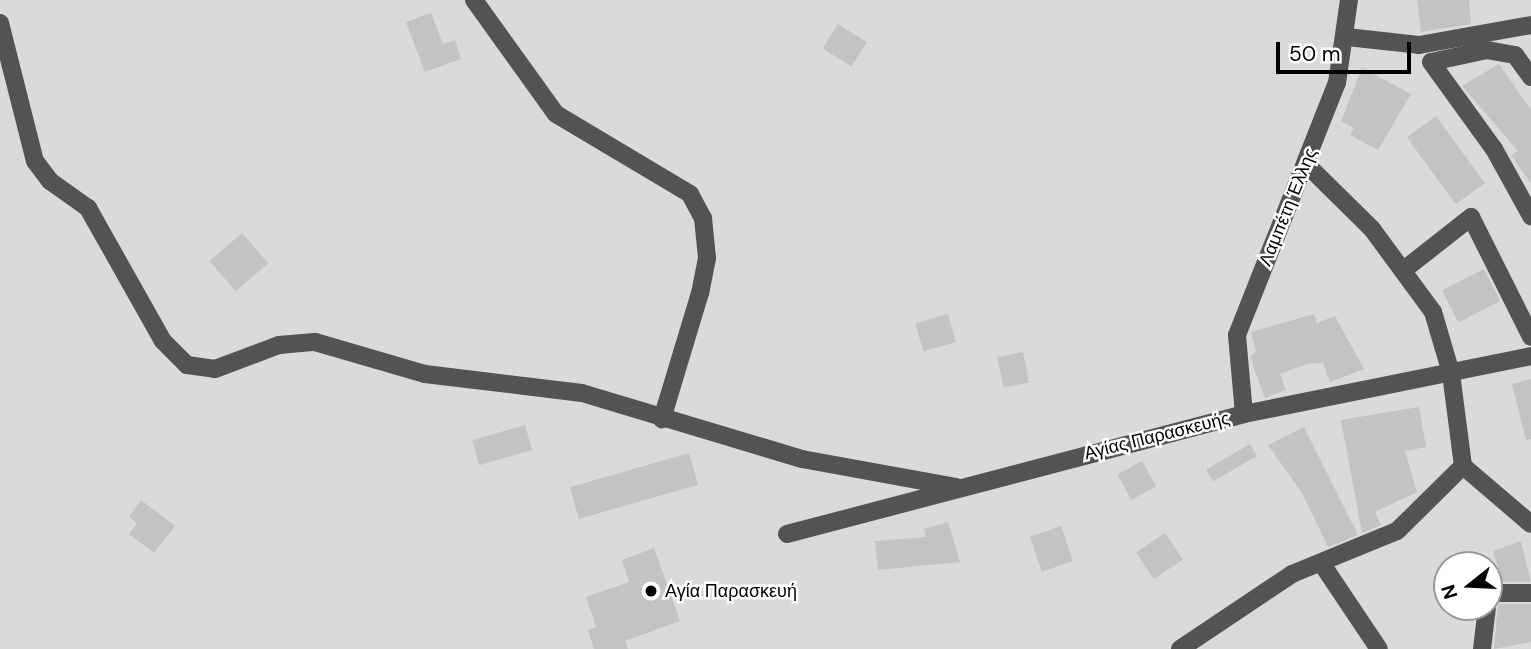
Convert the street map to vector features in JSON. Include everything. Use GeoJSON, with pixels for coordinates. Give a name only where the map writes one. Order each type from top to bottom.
{"type":"FeatureCollection","features":[{"type":"Feature","properties":{"kind":"street"},"geometry":{"type":"LineString","coordinates":[[474,0],[555,114],[690,194],[703,218],[707,258],[700,293],[663,419]]}},
{"type":"Feature","properties":{"kind":"street","name":"Λαμπέτη Έλλης"},"geometry":{"type":"LineString","coordinates":[[1244,414],[1237,335],[1306,164],[1347,37],[1349,0]]}},
{"type":"Feature","properties":{"kind":"street"},"geometry":{"type":"LineString","coordinates":[[0,23],[35,160],[50,181],[88,208],[163,341],[187,365],[215,369],[279,345],[315,342],[425,374],[582,393],[802,459],[956,487]]}},
{"type":"Feature","properties":{"kind":"street"},"geometry":{"type":"LineString","coordinates":[[1347,37],[1419,45],[1531,25]]}},
{"type":"Feature","properties":{"kind":"street"},"geometry":{"type":"LineString","coordinates":[[1531,77],[1515,55],[1487,50],[1431,62],[1494,149],[1531,216]]}},
{"type":"Feature","properties":{"kind":"street"},"geometry":{"type":"LineString","coordinates":[[1306,164],[1405,269],[1433,312],[1451,373],[1463,466],[1531,524]]}},
{"type":"Feature","properties":{"kind":"street"},"geometry":{"type":"LineString","coordinates":[[1405,269],[1471,217],[1531,337]]}},
{"type":"Feature","properties":{"kind":"street","name":"Αγίας Παρασκευής"},"geometry":{"type":"LineString","coordinates":[[786,534],[956,487],[1244,414],[1531,356]]}},
{"type":"Feature","properties":{"kind":"street"},"geometry":{"type":"LineString","coordinates":[[1180,649],[1257,595],[1397,530],[1463,466]]}},
{"type":"Feature","properties":{"kind":"street"},"geometry":{"type":"LineString","coordinates":[[1322,564],[1379,649]]}},
{"type":"Feature","properties":{"kind":"street"},"geometry":{"type":"LineString","coordinates":[[1503,593],[1531,593]]}},
{"type":"Feature","properties":{"kind":"street"},"geometry":{"type":"LineString","coordinates":[[1482,649],[1485,621]]}},
{"type":"Feature","properties":{"kind":"shaded area"},"geometry":{"type":"Polygon","coordinates":[[[0,0],[1531,0],[1531,649],[0,649],[0,0]]]}},
{"type":"Feature","properties":{"kind":"building"},"geometry":{"type":"Polygon","coordinates":[[[1417,0],[1469,0],[1471,24],[1421,32],[1417,0]]]}},
{"type":"Feature","properties":{"kind":"building"},"geometry":{"type":"Polygon","coordinates":[[[431,13],[443,44],[455,40],[461,59],[425,72],[406,22],[431,13]]]}},
{"type":"Feature","properties":{"kind":"building"},"geometry":{"type":"Polygon","coordinates":[[[838,24],[867,42],[851,67],[823,49],[838,24]]]}},
{"type":"Feature","properties":{"kind":"building"},"geometry":{"type":"Polygon","coordinates":[[[1499,64],[1531,110],[1531,184],[1511,155],[1518,151],[1462,86],[1499,64]]]}},
{"type":"Feature","properties":{"kind":"building"},"geometry":{"type":"Polygon","coordinates":[[[1362,68],[1411,94],[1378,150],[1350,135],[1354,128],[1341,121],[1362,68]]]}},
{"type":"Feature","properties":{"kind":"building"},"geometry":{"type":"Polygon","coordinates":[[[1436,116],[1485,183],[1456,204],[1407,137],[1436,116]]]}},
{"type":"Feature","properties":{"kind":"building"},"geometry":{"type":"Polygon","coordinates":[[[242,233],[268,263],[236,291],[210,261],[242,233]]]}},
{"type":"Feature","properties":{"kind":"building"},"geometry":{"type":"Polygon","coordinates":[[[1484,269],[1500,301],[1458,322],[1442,290],[1484,269]]]}},
{"type":"Feature","properties":{"kind":"building"},"geometry":{"type":"Polygon","coordinates":[[[948,314],[956,342],[923,351],[915,323],[948,314]]]}},
{"type":"Feature","properties":{"kind":"building"},"geometry":{"type":"Polygon","coordinates":[[[1314,314],[1317,323],[1335,316],[1364,369],[1330,382],[1323,363],[1307,364],[1280,374],[1286,390],[1265,398],[1250,357],[1256,351],[1251,332],[1314,314]]]}},
{"type":"Feature","properties":{"kind":"building"},"geometry":{"type":"Polygon","coordinates":[[[1023,352],[1029,382],[1003,387],[997,357],[1023,352]]]}},
{"type":"Feature","properties":{"kind":"building"},"geometry":{"type":"Polygon","coordinates":[[[1531,379],[1531,439],[1526,440],[1512,384],[1531,379]]]}},
{"type":"Feature","properties":{"kind":"building"},"geometry":{"type":"Polygon","coordinates":[[[1419,407],[1426,447],[1405,451],[1417,492],[1375,512],[1381,525],[1362,533],[1341,420],[1419,407]]]}},
{"type":"Feature","properties":{"kind":"building"},"geometry":{"type":"Polygon","coordinates":[[[525,425],[532,450],[479,465],[472,440],[525,425]]]}},
{"type":"Feature","properties":{"kind":"building"},"geometry":{"type":"Polygon","coordinates":[[[1304,427],[1358,535],[1328,547],[1302,493],[1268,445],[1304,427]]]}},
{"type":"Feature","properties":{"kind":"building"},"geometry":{"type":"Polygon","coordinates":[[[1250,444],[1257,456],[1213,482],[1206,470],[1250,444]]]}},
{"type":"Feature","properties":{"kind":"building"},"geometry":{"type":"Polygon","coordinates":[[[689,453],[698,485],[579,519],[570,487],[689,453]]]}},
{"type":"Feature","properties":{"kind":"building"},"geometry":{"type":"Polygon","coordinates":[[[1142,461],[1156,486],[1132,500],[1118,475],[1142,461]]]}},
{"type":"Feature","properties":{"kind":"building"},"geometry":{"type":"Polygon","coordinates":[[[141,500],[175,526],[154,553],[129,534],[137,523],[129,517],[141,500]]]}},
{"type":"Feature","properties":{"kind":"building"},"geometry":{"type":"Polygon","coordinates":[[[948,522],[960,562],[878,570],[875,541],[926,537],[924,529],[948,522]]]}},
{"type":"Feature","properties":{"kind":"building"},"geometry":{"type":"Polygon","coordinates":[[[1061,526],[1073,561],[1042,572],[1030,537],[1061,526]]]}},
{"type":"Feature","properties":{"kind":"building"},"geometry":{"type":"Polygon","coordinates":[[[1165,533],[1183,560],[1154,579],[1136,553],[1165,533]]]}},
{"type":"Feature","properties":{"kind":"building"},"geometry":{"type":"Polygon","coordinates":[[[1521,541],[1531,582],[1503,582],[1503,551],[1493,551],[1521,541]]]}},
{"type":"Feature","properties":{"kind":"building"},"geometry":{"type":"Polygon","coordinates":[[[654,548],[680,621],[625,641],[628,649],[594,649],[588,630],[596,627],[586,597],[629,582],[622,560],[654,548]]]}},
{"type":"Feature","properties":{"kind":"building"},"geometry":{"type":"Polygon","coordinates":[[[1503,604],[1531,604],[1531,642],[1494,649],[1496,621],[1503,621],[1503,604]]]}},
{"type":"Feature","properties":{"kind":"place","name":"Αγία Παρασκευή"},"geometry":{"type":"Point","coordinates":[651,591]}}]}
